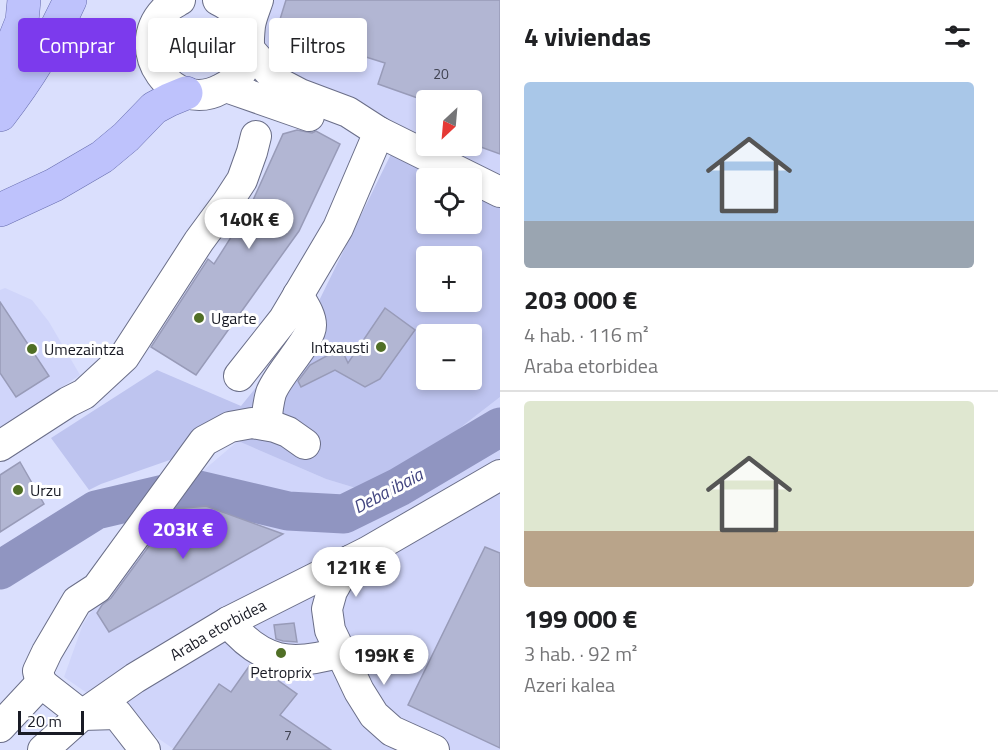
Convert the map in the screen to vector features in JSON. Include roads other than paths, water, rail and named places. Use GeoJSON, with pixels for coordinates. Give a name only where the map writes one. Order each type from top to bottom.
{"type":"FeatureCollection","features":[{"type":"Feature","properties":{"kind":"main road"},"geometry":{"type":"LineString","coordinates":[[0,72],[22,21],[24,0]]}},
{"type":"Feature","properties":{"kind":"main road"},"geometry":{"type":"LineString","coordinates":[[0,116],[22,87],[45,50],[70,0]]}},
{"type":"Feature","properties":{"kind":"main road"},"geometry":{"type":"LineString","coordinates":[[0,210],[54,185],[102,157],[126,137],[154,108],[210,90]]}},
{"type":"Feature","properties":{"kind":"street"},"geometry":{"type":"LineString","coordinates":[[232,2],[245,18]]}},
{"type":"Feature","properties":{"kind":"street"},"geometry":{"type":"LineString","coordinates":[[172,3],[155,23],[151,40],[152,57],[159,73],[171,85],[210,90],[293,110],[357,131],[379,132]]}},
{"type":"Feature","properties":{"kind":"street"},"geometry":{"type":"LineString","coordinates":[[257,56],[279,83],[300,94],[348,112],[379,132],[500,192]]}},
{"type":"Feature","properties":{"kind":"street"},"geometry":{"type":"LineString","coordinates":[[210,90],[230,84],[241,72]]}},
{"type":"Feature","properties":{"kind":"street"},"geometry":{"type":"LineString","coordinates":[[210,90],[235,104],[256,136]]}},
{"type":"Feature","properties":{"kind":"street"},"geometry":{"type":"LineString","coordinates":[[0,446],[84,394],[124,357],[199,241],[242,180],[256,136],[280,116],[293,110]]}},
{"type":"Feature","properties":{"kind":"street"},"geometry":{"type":"LineString","coordinates":[[239,376],[284,319],[338,228],[379,132]]}},
{"type":"Feature","properties":{"kind":"street"},"geometry":{"type":"LineString","coordinates":[[266,425],[271,391],[307,339],[312,326],[305,306],[298,296]]}},
{"type":"Feature","properties":{"kind":"street"},"geometry":{"type":"LineString","coordinates":[[145,750],[117,714],[82,715],[41,683],[38,671],[47,652],[77,601],[97,588],[204,441],[230,427],[252,423],[288,432],[305,444]]}},
{"type":"Feature","properties":{"kind":"street","name":"Araba etorbidea"},"geometry":{"type":"LineString","coordinates":[[43,750],[82,715],[135,678],[228,622],[349,561],[500,475]]}},
{"type":"Feature","properties":{"kind":"street"},"geometry":{"type":"LineString","coordinates":[[335,641],[327,609],[333,591],[349,561]]}},
{"type":"Feature","properties":{"kind":"street"},"geometry":{"type":"LineString","coordinates":[[271,600],[315,614],[335,641],[359,691],[374,715],[392,731],[434,750]]}},
{"type":"Feature","properties":{"kind":"street"},"geometry":{"type":"LineString","coordinates":[[228,622],[241,638],[256,649],[270,656],[295,661],[320,658],[335,641]]}},
{"type":"Feature","properties":{"kind":"street"},"geometry":{"type":"LineString","coordinates":[[0,727],[41,683]]}},
{"type":"Feature","properties":{"kind":"waterway","name":"Deba ibaia"},"geometry":{"type":"LineString","coordinates":[[0,570],[96,510],[190,488],[288,511],[344,514],[399,487],[500,427]]}},
{"type":"Feature","properties":{"kind":"place","name":"Ugarte"},"geometry":{"type":"Point","coordinates":[199,318]}},
{"type":"Feature","properties":{"kind":"place","name":"Intxausti"},"geometry":{"type":"Point","coordinates":[381,347]}},
{"type":"Feature","properties":{"kind":"place","name":"Umezaintza"},"geometry":{"type":"Point","coordinates":[32,349]}},
{"type":"Feature","properties":{"kind":"place","name":"Urzu"},"geometry":{"type":"Point","coordinates":[18,490]}},
{"type":"Feature","properties":{"kind":"place","name":"Petroprix"},"geometry":{"type":"Point","coordinates":[281,653]}}]}
